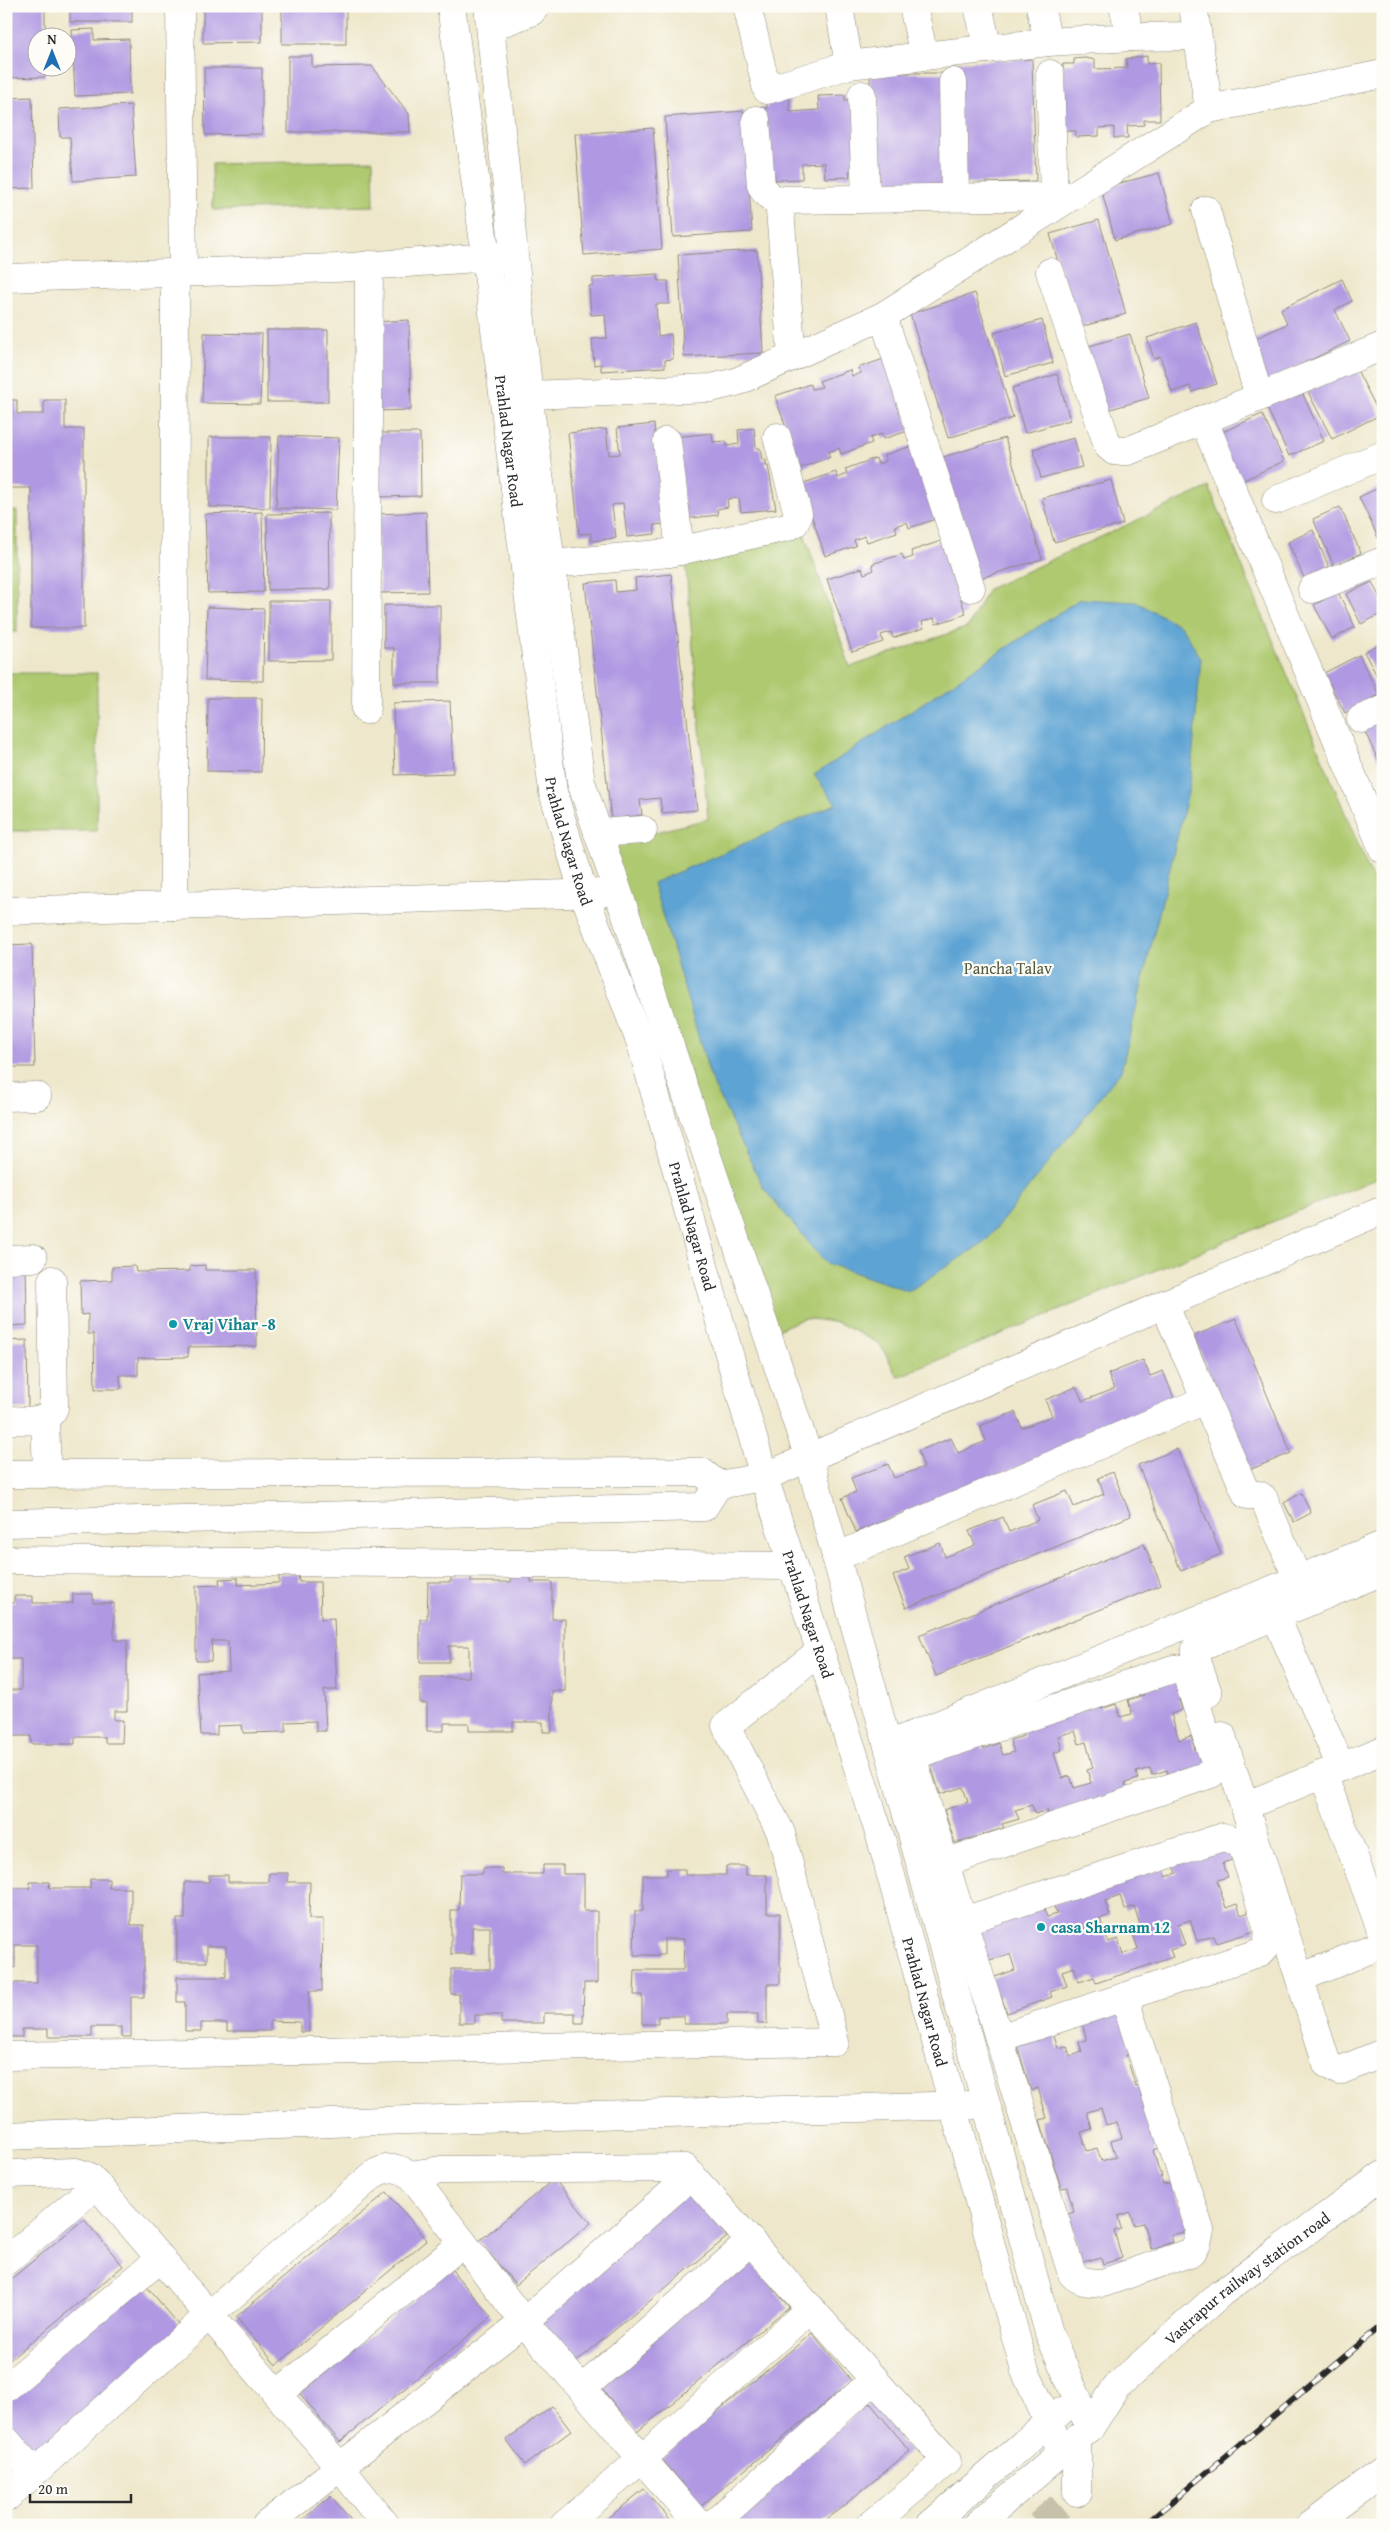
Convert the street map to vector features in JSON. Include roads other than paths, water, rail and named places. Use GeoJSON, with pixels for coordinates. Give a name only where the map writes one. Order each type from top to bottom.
{"type":"FeatureCollection","features":[{"type":"Feature","properties":{"kind":"street"},"geometry":{"type":"LineString","coordinates":[[174,906],[180,6]]}},
{"type":"Feature","properties":{"kind":"street","name":"Prahlad Nagar Road"},"geometry":{"type":"LineString","coordinates":[[451,6],[486,257],[553,792],[584,894],[641,1044],[764,1477],[882,1842],[955,2106],[1025,2371],[1048,2422],[1076,2440]]}},
{"type":"Feature","properties":{"kind":"street"},"geometry":{"type":"LineString","coordinates":[[536,6],[531,12],[490,17],[529,395],[581,782],[809,1458],[888,1745],[999,2038],[1072,2274],[1077,2279],[1103,2283],[1192,2252],[1197,2244],[1200,2230],[1124,1997]]}},
{"type":"Feature","properties":{"kind":"street"},"geometry":{"type":"LineString","coordinates":[[747,6],[767,90],[848,66],[924,56],[1048,42],[1131,37],[1197,36]]}},
{"type":"Feature","properties":{"kind":"street"},"geometry":{"type":"LineString","coordinates":[[839,6],[848,66]]}},
{"type":"Feature","properties":{"kind":"street"},"geometry":{"type":"LineString","coordinates":[[913,6],[924,56]]}},
{"type":"Feature","properties":{"kind":"street"},"geometry":{"type":"LineString","coordinates":[[978,6],[988,49]]}},
{"type":"Feature","properties":{"kind":"street"},"geometry":{"type":"LineString","coordinates":[[1040,6],[1048,42]]}},
{"type":"Feature","properties":{"kind":"street"},"geometry":{"type":"LineString","coordinates":[[1124,6],[1131,37]]}},
{"type":"Feature","properties":{"kind":"street"},"geometry":{"type":"LineString","coordinates":[[1193,6],[1209,109]]}},
{"type":"Feature","properties":{"kind":"street"},"geometry":{"type":"LineString","coordinates":[[1050,74],[1064,196]]}},
{"type":"Feature","properties":{"kind":"street"},"geometry":{"type":"LineString","coordinates":[[529,395],[711,388],[736,382],[883,316],[1064,196],[1209,109],[1383,74]]}},
{"type":"Feature","properties":{"kind":"street"},"geometry":{"type":"LineString","coordinates":[[952,82],[955,197]]}},
{"type":"Feature","properties":{"kind":"street"},"geometry":{"type":"LineString","coordinates":[[862,95],[866,197]]}},
{"type":"Feature","properties":{"kind":"street"},"geometry":{"type":"LineString","coordinates":[[756,120],[761,184],[765,192],[780,205]]}},
{"type":"Feature","properties":{"kind":"street"},"geometry":{"type":"LineString","coordinates":[[792,358],[780,205],[784,200],[789,198],[1064,196]]}},
{"type":"Feature","properties":{"kind":"street"},"geometry":{"type":"LineString","coordinates":[[1206,210],[1259,397]]}},
{"type":"Feature","properties":{"kind":"street"},"geometry":{"type":"LineString","coordinates":[[6,278],[369,265],[515,255]]}},
{"type":"Feature","properties":{"kind":"street"},"geometry":{"type":"LineString","coordinates":[[366,710],[369,265]]}},
{"type":"Feature","properties":{"kind":"street"},"geometry":{"type":"LineString","coordinates":[[1050,272],[1108,446],[1114,451],[1128,451],[1383,346]]}},
{"type":"Feature","properties":{"kind":"street"},"geometry":{"type":"LineString","coordinates":[[883,316],[971,588]]}},
{"type":"Feature","properties":{"kind":"street"},"geometry":{"type":"LineString","coordinates":[[1203,419],[1383,849]]}},
{"type":"Feature","properties":{"kind":"street"},"geometry":{"type":"LineString","coordinates":[[552,564],[680,551],[787,527],[795,523],[798,514],[777,437]]}},
{"type":"Feature","properties":{"kind":"street"},"geometry":{"type":"LineString","coordinates":[[667,441],[680,551]]}},
{"type":"Feature","properties":{"kind":"street"},"geometry":{"type":"LineString","coordinates":[[1276,500],[1383,456]]}},
{"type":"Feature","properties":{"kind":"street"},"geometry":{"type":"LineString","coordinates":[[1312,589],[1383,561]]}},
{"type":"Feature","properties":{"kind":"street"},"geometry":{"type":"LineString","coordinates":[[598,833],[643,830]]}},
{"type":"Feature","properties":{"kind":"street"},"geometry":{"type":"LineString","coordinates":[[6,911],[619,893]]}},
{"type":"Feature","properties":{"kind":"street"},"geometry":{"type":"LineString","coordinates":[[6,1097],[37,1096]]}},
{"type":"Feature","properties":{"kind":"street"},"geometry":{"type":"LineString","coordinates":[[6,1523],[704,1507],[718,1485],[764,1477],[1383,1210]]}},
{"type":"Feature","properties":{"kind":"street"},"geometry":{"type":"LineString","coordinates":[[6,1258],[33,1258]]}},
{"type":"Feature","properties":{"kind":"street"},"geometry":{"type":"LineString","coordinates":[[6,1420],[45,1419],[51,1415],[54,1408],[52,1280]]}},
{"type":"Feature","properties":{"kind":"street"},"geometry":{"type":"LineString","coordinates":[[1164,1304],[1247,1495],[1259,1495],[1264,1499],[1298,1580]]}},
{"type":"Feature","properties":{"kind":"street"},"geometry":{"type":"LineString","coordinates":[[836,1557],[1205,1400]]}},
{"type":"Feature","properties":{"kind":"street"},"geometry":{"type":"LineString","coordinates":[[45,1419],[47,1473]]}},
{"type":"Feature","properties":{"kind":"street"},"geometry":{"type":"LineString","coordinates":[[6,1474],[702,1472],[718,1485]]}},
{"type":"Feature","properties":{"kind":"street"},"geometry":{"type":"LineString","coordinates":[[888,1745],[1383,1545]]}},
{"type":"Feature","properties":{"kind":"street"},"geometry":{"type":"LineString","coordinates":[[6,1560],[793,1566]]}},
{"type":"Feature","properties":{"kind":"street"},"geometry":{"type":"LineString","coordinates":[[1380,1580],[1275,1615],[1196,1649],[1196,1658],[1327,2064],[1339,2072],[1383,2053]]}},
{"type":"Feature","properties":{"kind":"street"},"geometry":{"type":"LineString","coordinates":[[1275,1615],[1332,1771],[1383,1935]]}},
{"type":"Feature","properties":{"kind":"street"},"geometry":{"type":"LineString","coordinates":[[6,2056],[835,2042],[781,1833],[726,1726],[820,1651]]}},
{"type":"Feature","properties":{"kind":"street"},"geometry":{"type":"LineString","coordinates":[[945,1863],[1211,1774],[1215,1766],[1214,1759],[1186,1673],[1181,1669],[1173,1669],[918,1754],[915,1766],[945,1863],[950,1909],[986,2105],[1049,2333],[1078,2398],[1076,2440],[1077,2492]]}},
{"type":"Feature","properties":{"kind":"street"},"geometry":{"type":"LineString","coordinates":[[1245,1806],[1383,1750]]}},
{"type":"Feature","properties":{"kind":"street"},"geometry":{"type":"LineString","coordinates":[[950,1909],[1223,1837],[1236,1841],[1243,1848],[1269,1932],[1266,1945],[1261,1952],[999,2038]]}},
{"type":"Feature","properties":{"kind":"street"},"geometry":{"type":"LineString","coordinates":[[1300,1978],[1383,1944]]}},
{"type":"Feature","properties":{"kind":"street"},"geometry":{"type":"LineString","coordinates":[[6,2136],[407,2120],[986,2105]]}},
{"type":"Feature","properties":{"kind":"street"},"geometry":{"type":"LineString","coordinates":[[6,2498],[209,2315],[373,2175],[382,2169],[394,2168],[403,2170],[411,2175],[524,2322],[699,2525]]}},
{"type":"Feature","properties":{"kind":"street"},"geometry":{"type":"LineString","coordinates":[[411,2175],[441,2170],[685,2168],[947,2461],[871,2525]]}},
{"type":"Feature","properties":{"kind":"street"},"geometry":{"type":"LineString","coordinates":[[6,2174],[76,2172],[90,2176],[277,2394],[386,2525]]}},
{"type":"Feature","properties":{"kind":"street","name":"Vastrapur railway station road"},"geometry":{"type":"LineString","coordinates":[[1116,2387],[1221,2293],[1383,2174]]}},
{"type":"Feature","properties":{"kind":"street"},"geometry":{"type":"LineString","coordinates":[[266,2525],[338,2466],[524,2322],[692,2175]]}},
{"type":"Feature","properties":{"kind":"street"},"geometry":{"type":"LineString","coordinates":[[6,2261],[97,2184]]}},
{"type":"Feature","properties":{"kind":"street"},"geometry":{"type":"LineString","coordinates":[[582,2389],[751,2240]]}},
{"type":"Feature","properties":{"kind":"street"},"geometry":{"type":"LineString","coordinates":[[277,2394],[463,2243]]}},
{"type":"Feature","properties":{"kind":"street"},"geometry":{"type":"LineString","coordinates":[[6,2388],[161,2258]]}},
{"type":"Feature","properties":{"kind":"street"},"geometry":{"type":"LineString","coordinates":[[564,2525],[643,2458],[811,2308]]}},
{"type":"Feature","properties":{"kind":"street"},"geometry":{"type":"LineString","coordinates":[[712,2525],[874,2379]]}},
{"type":"Feature","properties":{"kind":"street"},"geometry":{"type":"LineString","coordinates":[[930,2525],[1078,2398],[1116,2387]]}},
{"type":"Feature","properties":{"kind":"street"},"geometry":{"type":"LineString","coordinates":[[977,2525],[1076,2440],[1116,2387]]}},
{"type":"Feature","properties":{"kind":"street"},"geometry":{"type":"LineString","coordinates":[[6,2440],[34,2472]]}},
{"type":"Feature","properties":{"kind":"street"},"geometry":{"type":"LineString","coordinates":[[1310,2525],[1383,2471]]}},
{"type":"Feature","properties":{"kind":"water"},"geometry":{"type":"Polygon","coordinates":[[[1080,599],[1136,602],[1181,626],[1201,658],[1190,784],[1121,1071],[986,1241],[909,1291],[826,1263],[764,1189],[711,1079],[653,883],[836,804],[814,775],[1080,599]]]}},
{"type":"Feature","properties":{"kind":"tunnel"},"geometry":{"type":"LineString","coordinates":[[1039,2525],[1077,2492]]}},
{"type":"Feature","properties":{"kind":"railway"},"geometry":{"type":"LineString","coordinates":[[1144,2525],[1383,2324]]}},
{"type":"Feature","properties":{"kind":"place","name":"Vraj Vihar -8"},"geometry":{"type":"Point","coordinates":[173,1324]}},
{"type":"Feature","properties":{"kind":"place","name":"casa Sharnam 12"},"geometry":{"type":"Point","coordinates":[1041,1927]}},
{"type":"Feature","properties":{"kind":"park label","name":"Pancha Talav"},"geometry":{"type":"Point","coordinates":[1008,968]}}]}
